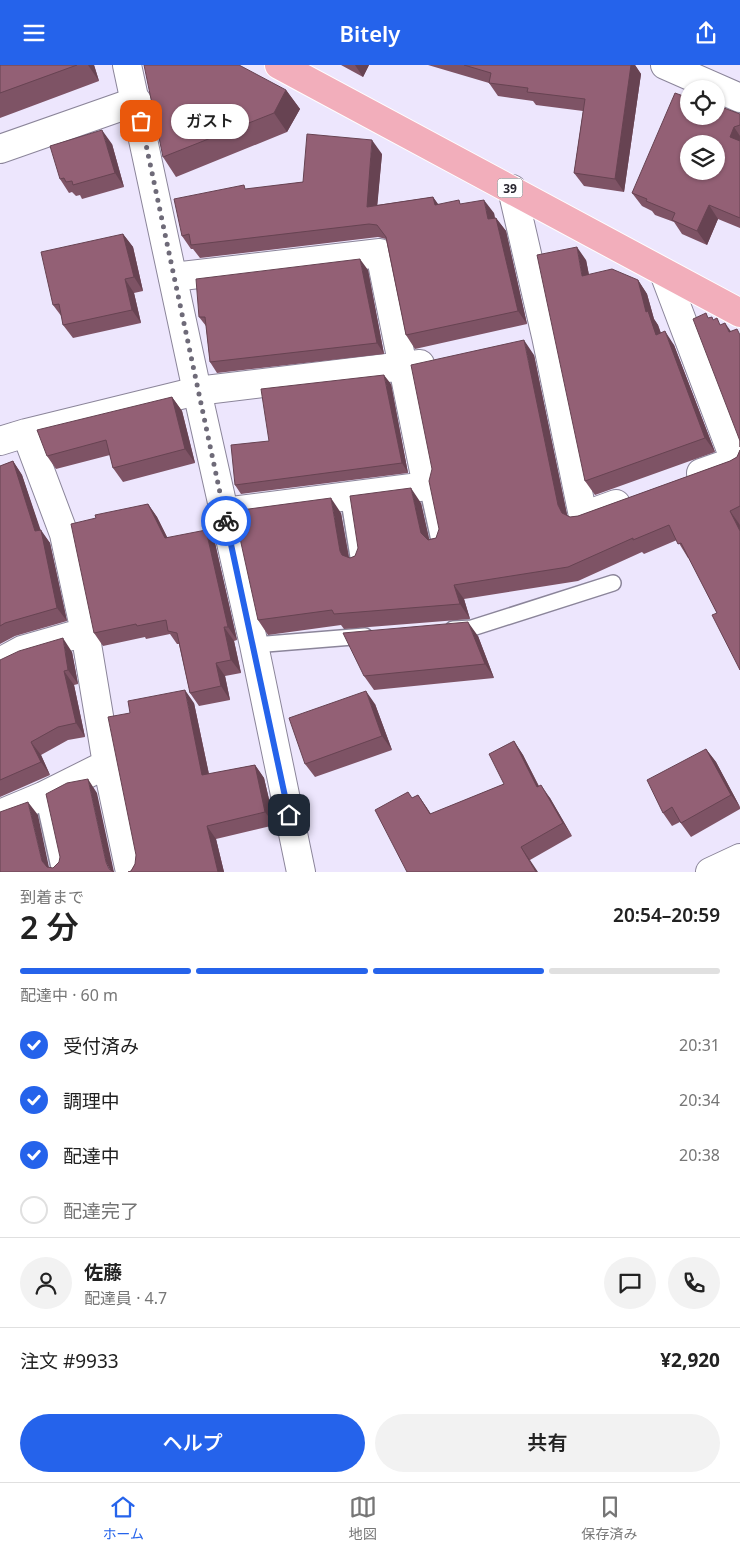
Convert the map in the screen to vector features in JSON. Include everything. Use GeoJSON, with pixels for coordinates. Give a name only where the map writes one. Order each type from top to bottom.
{"type":"FeatureCollection","features":[{"type":"Feature","properties":{"kind":"main road","name":"39"},"geometry":{"type":"LineString","coordinates":[[279,65],[740,313]]}},
{"type":"Feature","properties":{"kind":"street"},"geometry":{"type":"LineString","coordinates":[[128,65],[197,391],[254,645],[301,872]]}},
{"type":"Feature","properties":{"kind":"street"},"geometry":{"type":"LineString","coordinates":[[665,65],[740,98]]}},
{"type":"Feature","properties":{"kind":"street"},"geometry":{"type":"LineString","coordinates":[[0,149],[137,101]]}},
{"type":"Feature","properties":{"kind":"street"},"geometry":{"type":"LineString","coordinates":[[512,189],[546,336],[583,516],[636,497]]}},
{"type":"Feature","properties":{"kind":"street"},"geometry":{"type":"LineString","coordinates":[[173,277],[380,253],[427,486],[224,512]]}},
{"type":"Feature","properties":{"kind":"street"},"geometry":{"type":"LineString","coordinates":[[664,273],[735,461],[681,480]]}},
{"type":"Feature","properties":{"kind":"street"},"geometry":{"type":"LineString","coordinates":[[517,342],[546,336]]}},
{"type":"Feature","properties":{"kind":"street"},"geometry":{"type":"LineString","coordinates":[[0,441],[197,391],[404,367],[442,359]]}},
{"type":"Feature","properties":{"kind":"street"},"geometry":{"type":"LineString","coordinates":[[26,433],[64,534],[85,632],[107,764],[130,872]]}},
{"type":"Feature","properties":{"kind":"street"},"geometry":{"type":"LineString","coordinates":[[0,662],[22,650],[85,632]]}},
{"type":"Feature","properties":{"kind":"street"},"geometry":{"type":"LineString","coordinates":[[0,814],[43,796],[107,764]]}},
{"type":"Feature","properties":{"kind":"street"},"geometry":{"type":"LineString","coordinates":[[710,872],[740,858]]}},
{"type":"Feature","properties":{"kind":"lane"},"geometry":{"type":"LineString","coordinates":[[427,486],[440,545]]}},
{"type":"Feature","properties":{"kind":"lane"},"geometry":{"type":"LineString","coordinates":[[348,495],[359,563]]}},
{"type":"Feature","properties":{"kind":"lane"},"geometry":{"type":"LineString","coordinates":[[442,630],[472,628],[613,583]]}},
{"type":"Feature","properties":{"kind":"lane"},"geometry":{"type":"LineString","coordinates":[[254,645],[383,635]]}},
{"type":"Feature","properties":{"kind":"lane"},"geometry":{"type":"LineString","coordinates":[[43,796],[60,872]]}},
{"type":"Feature","properties":{"kind":"building"},"geometry":{"type":"Polygon","coordinates":[[[0,65],[77,65],[0,93],[0,65]]]}},
{"type":"Feature","properties":{"kind":"building"},"geometry":{"type":"Polygon","coordinates":[[[144,65],[239,65],[286,90],[274,113],[163,157],[144,65]]]}},
{"type":"Feature","properties":{"kind":"building"},"geometry":{"type":"Polygon","coordinates":[[[464,65],[631,65],[615,179],[574,173],[585,99],[527,92],[528,88],[489,83],[491,73],[464,65]]]}},
{"type":"Feature","properties":{"kind":"building"},"geometry":{"type":"Polygon","coordinates":[[[675,93],[680,95],[680,125],[725,125],[725,108],[740,114],[740,125],[734,127],[730,137],[740,141],[740,218],[709,205],[697,231],[672,220],[675,213],[646,201],[647,199],[632,193],[675,93]]]}},
{"type":"Feature","properties":{"kind":"building"},"geometry":{"type":"Polygon","coordinates":[[[102,130],[115,173],[73,185],[72,181],[66,182],[64,178],[60,179],[50,146],[102,130]]]}},
{"type":"Feature","properties":{"kind":"building"},"geometry":{"type":"Polygon","coordinates":[[[307,134],[372,140],[367,207],[433,197],[435,205],[459,200],[460,204],[484,200],[488,219],[496,218],[518,311],[406,335],[386,237],[377,225],[369,224],[191,245],[189,234],[182,236],[174,199],[244,185],[245,189],[303,182],[307,134]]]}},
{"type":"Feature","properties":{"kind":"building"},"geometry":{"type":"Polygon","coordinates":[[[123,234],[134,277],[125,279],[132,310],[63,325],[59,304],[53,305],[41,252],[123,234]]]}},
{"type":"Feature","properties":{"kind":"building"},"geometry":{"type":"Polygon","coordinates":[[[577,247],[582,276],[612,269],[638,280],[646,312],[648,311],[656,335],[665,331],[705,438],[585,481],[537,255],[577,247]]]}},
{"type":"Feature","properties":{"kind":"building"},"geometry":{"type":"Polygon","coordinates":[[[360,259],[377,343],[210,362],[205,317],[199,317],[196,279],[360,259]]]}},
{"type":"Feature","properties":{"kind":"building"},"geometry":{"type":"Polygon","coordinates":[[[706,313],[708,318],[712,317],[713,320],[717,318],[720,325],[725,323],[729,332],[737,329],[740,335],[740,441],[693,319],[706,313]]]}},
{"type":"Feature","properties":{"kind":"building"},"geometry":{"type":"Polygon","coordinates":[[[524,340],[558,505],[562,513],[570,517],[578,516],[730,461],[737,457],[740,450],[740,506],[730,511],[740,531],[740,670],[712,615],[717,613],[681,543],[678,544],[669,525],[633,540],[633,538],[568,567],[454,585],[460,604],[334,614],[332,610],[258,620],[234,511],[331,498],[340,551],[342,555],[350,558],[355,556],[358,548],[350,496],[411,488],[421,533],[428,540],[436,538],[439,529],[429,481],[432,469],[411,365],[524,340]]]}},
{"type":"Feature","properties":{"kind":"building"},"geometry":{"type":"Polygon","coordinates":[[[384,375],[402,463],[235,485],[231,445],[269,441],[261,389],[384,375]]]}},
{"type":"Feature","properties":{"kind":"building"},"geometry":{"type":"Polygon","coordinates":[[[172,397],[185,449],[113,468],[106,440],[47,456],[37,430],[172,397]]]}},
{"type":"Feature","properties":{"kind":"building"},"geometry":{"type":"Polygon","coordinates":[[[13,461],[35,531],[41,530],[57,608],[0,626],[0,466],[13,461]]]}},
{"type":"Feature","properties":{"kind":"building"},"geometry":{"type":"Polygon","coordinates":[[[148,504],[165,538],[206,530],[228,627],[224,627],[231,660],[216,663],[221,686],[190,693],[177,633],[168,631],[166,620],[94,633],[71,524],[96,518],[95,515],[148,504]]]}},
{"type":"Feature","properties":{"kind":"building"},"geometry":{"type":"Polygon","coordinates":[[[468,622],[485,664],[364,676],[343,633],[468,622]]]}},
{"type":"Feature","properties":{"kind":"building"},"geometry":{"type":"Polygon","coordinates":[[[63,638],[68,670],[64,671],[76,723],[58,727],[31,742],[41,762],[0,780],[0,660],[19,651],[63,638]]]}},
{"type":"Feature","properties":{"kind":"building"},"geometry":{"type":"Polygon","coordinates":[[[185,690],[202,775],[255,765],[265,812],[207,826],[218,872],[128,872],[131,871],[135,864],[136,855],[108,717],[130,713],[128,701],[185,690]]]}},
{"type":"Feature","properties":{"kind":"building"},"geometry":{"type":"Polygon","coordinates":[[[366,691],[382,736],[305,764],[289,718],[366,691]]]}},
{"type":"Feature","properties":{"kind":"building"},"geometry":{"type":"Polygon","coordinates":[[[514,741],[537,787],[541,785],[563,823],[521,847],[536,872],[407,872],[375,810],[408,792],[412,798],[418,795],[430,814],[504,784],[489,754],[514,741]]]}},
{"type":"Feature","properties":{"kind":"building"},"geometry":{"type":"Polygon","coordinates":[[[706,749],[731,795],[681,823],[672,807],[663,813],[647,780],[706,749]]]}},
{"type":"Feature","properties":{"kind":"building"},"geometry":{"type":"Polygon","coordinates":[[[88,779],[106,862],[109,869],[114,872],[0,872],[0,812],[28,802],[42,861],[47,867],[53,868],[59,862],[60,857],[46,794],[67,783],[88,779]]]}},
{"type":"Feature","properties":{"kind":"way so far"},"geometry":{"type":"LineString","coordinates":[[141,121],[226,521]]}},
{"type":"Feature","properties":{"kind":"place","name":"ガスト"},"geometry":{"type":"Point","coordinates":[141,121]}},
{"type":"Feature","properties":{"kind":"route"},"geometry":{"type":"LineString","coordinates":[[226,521],[289,815]]}}]}
